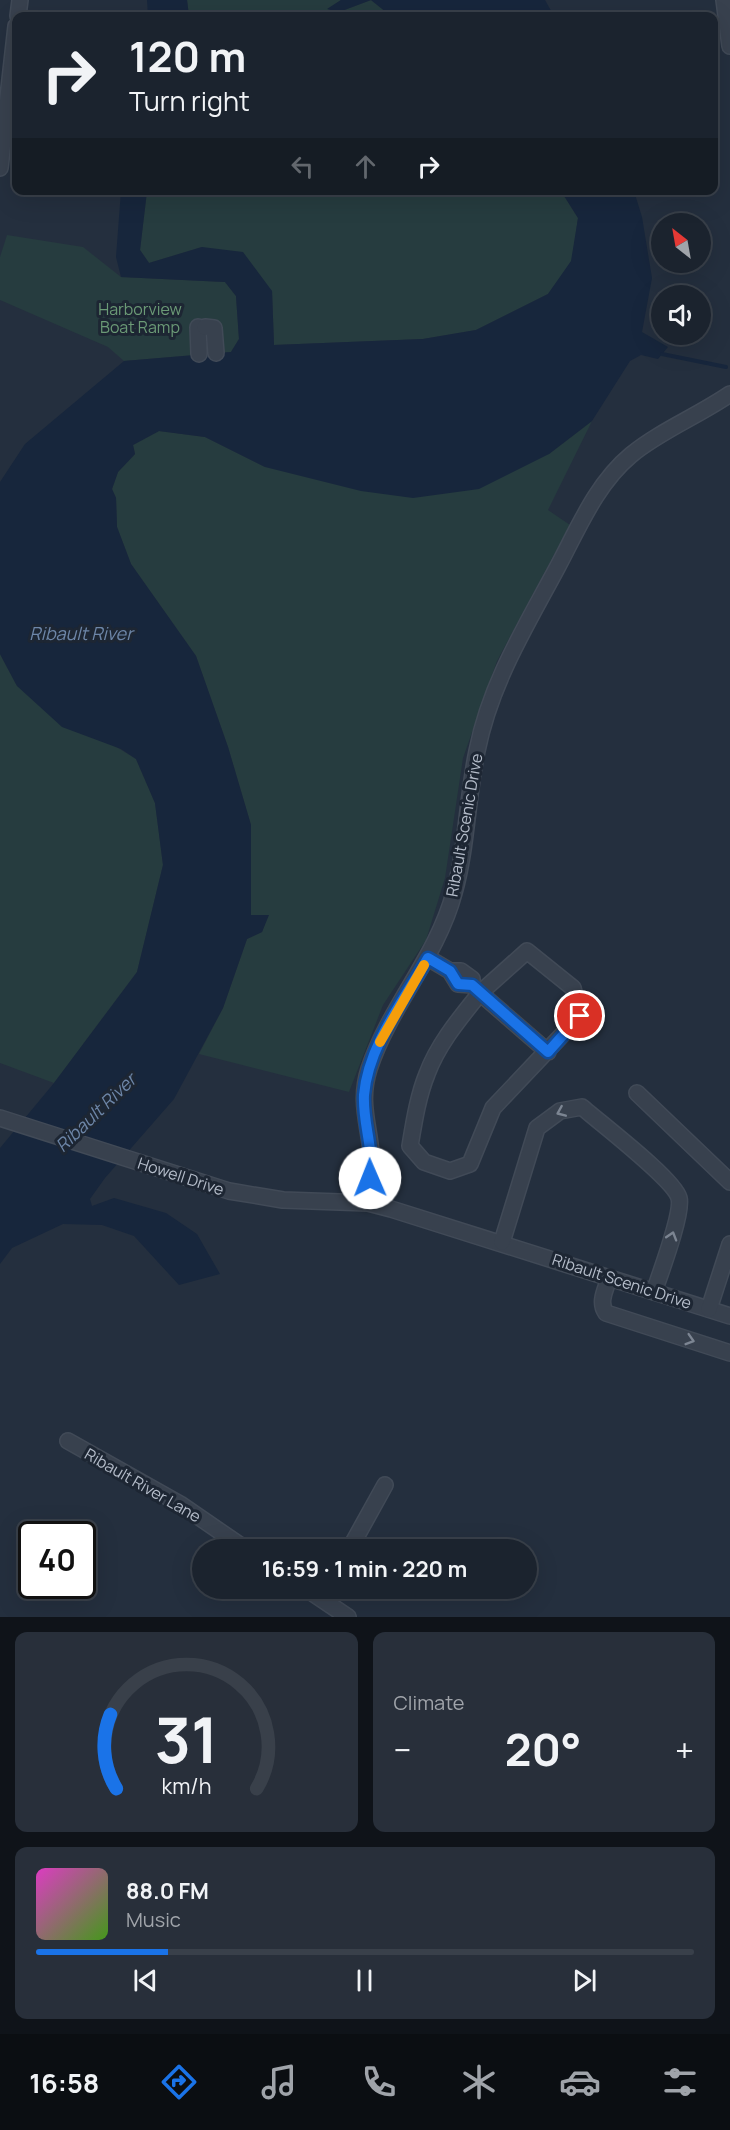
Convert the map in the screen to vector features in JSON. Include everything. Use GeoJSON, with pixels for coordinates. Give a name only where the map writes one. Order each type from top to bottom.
{"type":"FeatureCollection","features":[{"type":"Feature","properties":{"kind":"street"},"geometry":{"type":"LineString","coordinates":[[724,0],[730,46]]}},
{"type":"Feature","properties":{"kind":"street"},"geometry":{"type":"LineString","coordinates":[[0,168],[12,62]]}},
{"type":"Feature","properties":{"kind":"street"},"geometry":{"type":"LineString","coordinates":[[199,354],[202,327],[214,328],[216,353]]}},
{"type":"Feature","properties":{"kind":"street","name":"Ribault Scenic Drive"},"geometry":{"type":"LineString","coordinates":[[730,394],[630,455],[613,473],[599,491],[581,523],[508,660],[495,692],[477,751],[460,869],[454,895],[428,958],[381,1040],[369,1071],[364,1095],[365,1123],[371,1152],[368,1203],[502,1242],[730,1316]]}},
{"type":"Feature","properties":{"kind":"street"},"geometry":{"type":"LineString","coordinates":[[527,951],[573,988],[580,1016],[493,1108],[470,1164],[450,1171],[424,1162],[410,1146],[427,1073],[476,989],[527,951]]}},
{"type":"Feature","properties":{"kind":"street"},"geometry":{"type":"LineString","coordinates":[[428,958],[450,971],[458,984],[476,989],[548,1052]]}},
{"type":"Feature","properties":{"kind":"street"},"geometry":{"type":"LineString","coordinates":[[637,1093],[730,1182]]}},
{"type":"Feature","properties":{"kind":"street"},"geometry":{"type":"LineString","coordinates":[[502,1242],[537,1128],[560,1111],[582,1107],[670,1183],[680,1200],[678,1214],[654,1292]]}},
{"type":"Feature","properties":{"kind":"street","name":"Howell Drive"},"geometry":{"type":"LineString","coordinates":[[0,1118],[229,1191],[266,1198],[368,1203]]}},
{"type":"Feature","properties":{"kind":"street"},"geometry":{"type":"LineString","coordinates":[[709,1309],[730,1244]]}},
{"type":"Feature","properties":{"kind":"street"},"geometry":{"type":"LineString","coordinates":[[609,1278],[602,1299],[602,1308],[606,1314],[730,1353]]}},
{"type":"Feature","properties":{"kind":"street","name":"Ribault River Lane"},"geometry":{"type":"LineString","coordinates":[[68,1441],[180,1504],[231,1539]]}},
{"type":"Feature","properties":{"kind":"street"},"geometry":{"type":"LineString","coordinates":[[355,1539],[385,1485]]}},
{"type":"Feature","properties":{"kind":"street"},"geometry":{"type":"LineString","coordinates":[[329,1599],[348,1617]]}},
{"type":"Feature","properties":{"kind":"green space"},"geometry":{"type":"Polygon","coordinates":[[[187,0],[341,0],[328,9],[339,12],[188,12],[187,0]]]}},
{"type":"Feature","properties":{"kind":"green space"},"geometry":{"type":"Polygon","coordinates":[[[371,0],[386,12],[339,12],[371,0]]]}},
{"type":"Feature","properties":{"kind":"green space"},"geometry":{"type":"Polygon","coordinates":[[[147,195],[564,195],[578,218],[572,261],[548,294],[476,330],[423,339],[274,345],[272,291],[202,247],[149,263],[140,250],[147,195]]]}},
{"type":"Feature","properties":{"kind":"green space","name":"Harborview Boat Ramp"},"geometry":{"type":"Polygon","coordinates":[[[7,235],[83,247],[121,277],[225,282],[236,296],[239,339],[231,352],[124,361],[108,347],[0,300],[0,257],[7,235]]]}},
{"type":"Feature","properties":{"kind":"green space"},"geometry":{"type":"Polygon","coordinates":[[[592,421],[548,510],[570,525],[497,661],[463,758],[445,878],[426,940],[383,1005],[349,1092],[199,1054],[223,1008],[247,939],[262,932],[268,915],[251,916],[251,825],[228,747],[196,656],[131,564],[117,527],[116,498],[112,489],[118,472],[135,454],[133,445],[159,431],[205,437],[265,467],[549,454],[592,421]]]}},
{"type":"Feature","properties":{"kind":"green space"},"geometry":{"type":"Polygon","coordinates":[[[0,654],[17,686],[136,759],[155,803],[163,865],[137,972],[54,1083],[0,1063],[0,654]]]}},
{"type":"Feature","properties":{"kind":"water"},"geometry":{"type":"Polygon","coordinates":[[[147,0],[187,0],[188,12],[148,12],[147,0]]]}},
{"type":"Feature","properties":{"kind":"water"},"geometry":{"type":"Polygon","coordinates":[[[341,0],[371,0],[339,12],[327,9],[341,0]]]}},
{"type":"Feature","properties":{"kind":"water"},"geometry":{"type":"Polygon","coordinates":[[[371,0],[545,0],[552,12],[386,12],[371,0]]]}},
{"type":"Feature","properties":{"kind":"water","name":"Ribault River"},"geometry":{"type":"Polygon","coordinates":[[[121,195],[147,195],[140,250],[149,263],[202,247],[243,252],[272,291],[274,345],[423,339],[476,330],[548,294],[571,261],[578,218],[564,195],[635,195],[642,217],[652,278],[642,332],[651,337],[651,345],[668,347],[658,359],[641,355],[630,361],[592,421],[549,454],[479,489],[413,498],[361,491],[265,467],[205,437],[159,431],[133,445],[135,454],[118,472],[112,489],[116,498],[117,527],[131,564],[196,656],[228,747],[251,825],[251,915],[269,915],[262,932],[247,939],[223,1008],[174,1099],[105,1178],[90,1199],[92,1206],[114,1198],[166,1213],[197,1234],[220,1274],[179,1285],[134,1236],[102,1225],[63,1224],[12,1248],[0,1264],[0,1148],[54,1083],[137,972],[163,865],[155,803],[136,759],[121,749],[62,727],[17,686],[0,654],[0,482],[25,444],[124,361],[231,352],[239,339],[236,296],[225,282],[121,277],[116,257],[121,195]]]}},
{"type":"Feature","properties":{"kind":"waterway"},"geometry":{"type":"LineString","coordinates":[[662,354],[726,367]]}},
{"type":"Feature","properties":{"kind":"slow traffic"},"geometry":{"type":"LineString","coordinates":[[380,1042],[424,965]]}},
{"type":"Feature","properties":{"kind":"route"},"geometry":{"type":"LineString","coordinates":[[370,1178],[371,1152],[365,1123],[364,1095],[369,1071],[381,1040],[428,958],[450,971],[458,984],[472,985],[548,1052],[580,1016]]}}]}
